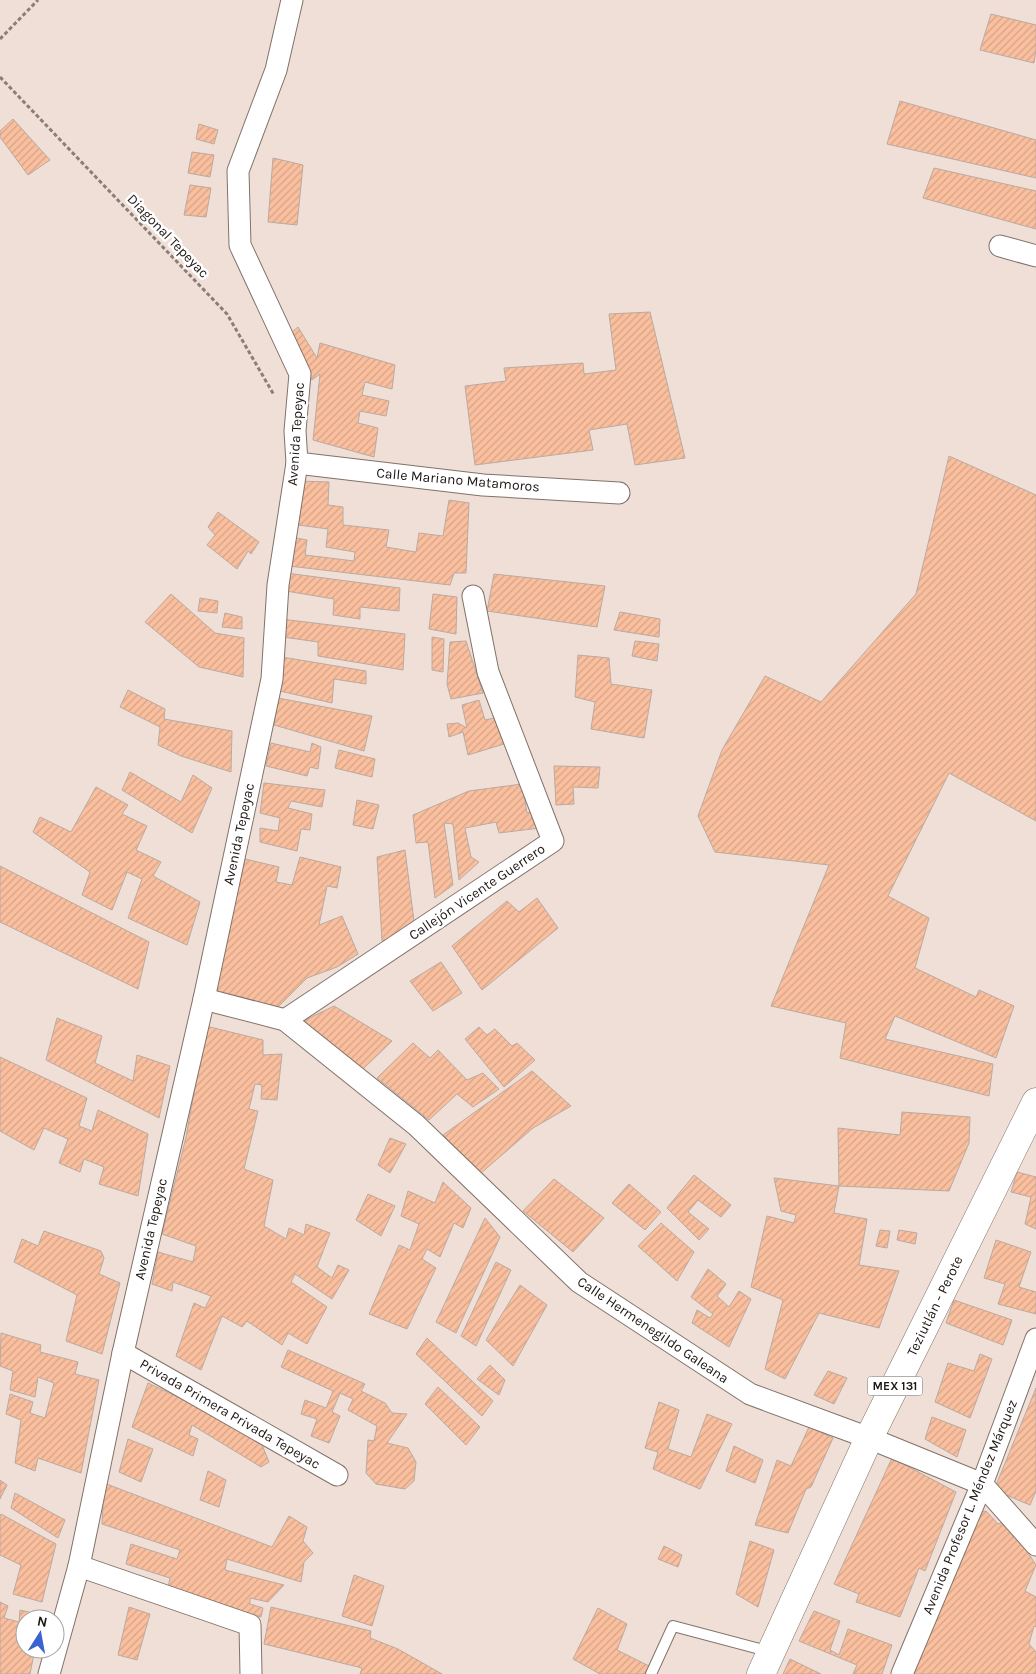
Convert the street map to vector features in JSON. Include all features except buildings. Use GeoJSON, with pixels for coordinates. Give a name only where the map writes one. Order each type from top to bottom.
{"type":"FeatureCollection","features":[{"type":"Feature","properties":{"kind":"main road","name":"Teziutlán - Perote"},"geometry":{"type":"LineString","coordinates":[[766,1663],[869,1438],[1036,1102]]}},
{"type":"Feature","properties":{"kind":"street","name":"Avenida Tepeyac"},"geometry":{"type":"LineString","coordinates":[[49,1674],[79,1566],[123,1353],[204,999],[272,678],[278,584],[297,463],[295,431],[300,374],[240,245],[238,171],[276,70],[292,0]]}},
{"type":"Feature","properties":{"kind":"street"},"geometry":{"type":"LineString","coordinates":[[1000,246],[1036,256]]}},
{"type":"Feature","properties":{"kind":"street","name":"Calle Mariano Matamoros"},"geometry":{"type":"LineString","coordinates":[[297,463],[483,485],[619,493]]}},
{"type":"Feature","properties":{"kind":"street","name":"Callejón Vicente Guerrero"},"geometry":{"type":"LineString","coordinates":[[285,1020],[553,841],[488,672],[473,596]]}},
{"type":"Feature","properties":{"kind":"street","name":"Calle Hermenegildo Galeana"},"geometry":{"type":"LineString","coordinates":[[204,999],[285,1020],[416,1126],[579,1282],[750,1394],[869,1438],[982,1484],[1036,1545]]}},
{"type":"Feature","properties":{"kind":"street","name":"Avenida Profesor L. Méndez Márquez"},"geometry":{"type":"LineString","coordinates":[[902,1674],[982,1484],[1036,1339]]}},
{"type":"Feature","properties":{"kind":"street","name":"Privada Primera Privada Tepeyac"},"geometry":{"type":"LineString","coordinates":[[123,1353],[337,1475]]}},
{"type":"Feature","properties":{"kind":"street"},"geometry":{"type":"LineString","coordinates":[[79,1566],[250,1625],[253,1673]]}},
{"type":"Feature","properties":{"kind":"lane"},"geometry":{"type":"LineString","coordinates":[[651,1674],[673,1626],[766,1663]]}},
{"type":"Feature","properties":{"kind":"path"},"geometry":{"type":"LineString","coordinates":[[0,39],[38,0]]}},
{"type":"Feature","properties":{"kind":"path","name":"Diagonal Tepeyac"},"geometry":{"type":"LineString","coordinates":[[0,77],[227,314],[295,431]]}}]}
